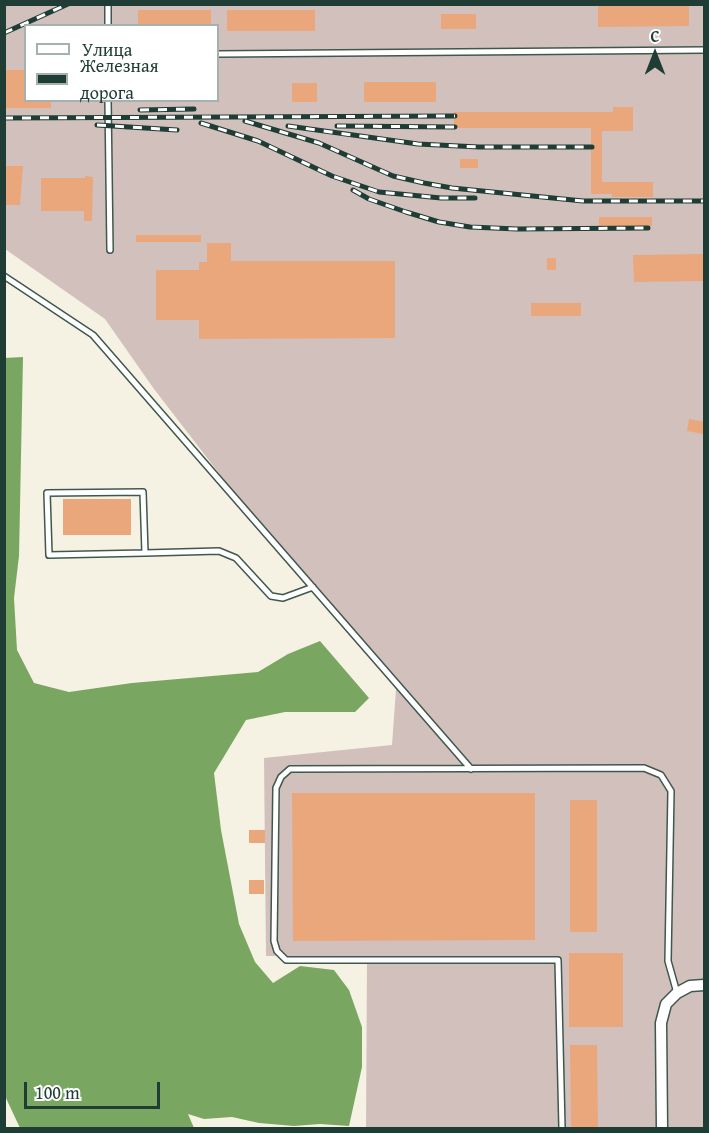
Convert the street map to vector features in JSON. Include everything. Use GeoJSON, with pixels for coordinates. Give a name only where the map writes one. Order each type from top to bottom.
{"type":"FeatureCollection","features":[{"type":"Feature","properties":{"kind":"street"},"geometry":{"type":"LineString","coordinates":[[662,1128],[661,1023],[666,1004],[677,993],[690,986],[705,985]]}},
{"type":"Feature","properties":{"kind":"lane"},"geometry":{"type":"LineString","coordinates":[[108,4],[108,24]]}},
{"type":"Feature","properties":{"kind":"lane"},"geometry":{"type":"LineString","coordinates":[[219,54],[705,50]]}},
{"type":"Feature","properties":{"kind":"lane"},"geometry":{"type":"LineString","coordinates":[[108,102],[110,250]]}},
{"type":"Feature","properties":{"kind":"lane"},"geometry":{"type":"LineString","coordinates":[[4,276],[93,334],[471,769]]}},
{"type":"Feature","properties":{"kind":"lane"},"geometry":{"type":"LineString","coordinates":[[145,553],[143,492],[47,493],[49,555],[145,553],[219,551],[236,558],[271,596],[283,598],[313,587]]}},
{"type":"Feature","properties":{"kind":"lane"},"geometry":{"type":"LineString","coordinates":[[562,1128],[558,960],[286,960],[277,951],[274,941],[276,788],[281,777],[290,769],[644,768],[661,775],[671,791],[668,961],[677,993]]}},
{"type":"Feature","properties":{"kind":"shaded area"},"geometry":{"type":"Polygon","coordinates":[[[5,5],[704,5],[704,1128],[366,1128],[367,957],[266,956],[264,758],[392,745],[396,689],[255,520],[154,389],[105,319],[5,249],[5,5]]]}},
{"type":"Feature","properties":{"kind":"green space"},"geometry":{"type":"Polygon","coordinates":[[[23,357],[19,556],[14,598],[17,650],[34,683],[69,692],[132,683],[258,672],[288,654],[320,641],[369,698],[355,712],[285,712],[246,720],[214,773],[221,830],[239,924],[255,962],[273,983],[300,966],[334,970],[349,990],[362,1027],[362,1067],[349,1126],[320,1124],[294,1126],[259,1123],[232,1117],[204,1119],[188,1114],[194,1128],[20,1128],[5,1096],[4,358],[23,357]]]}},
{"type":"Feature","properties":{"kind":"building"},"geometry":{"type":"Polygon","coordinates":[[[689,4],[689,26],[598,27],[598,5],[689,4]]]}},
{"type":"Feature","properties":{"kind":"building"},"geometry":{"type":"Polygon","coordinates":[[[138,10],[211,10],[211,24],[138,24],[138,10]]]}},
{"type":"Feature","properties":{"kind":"building"},"geometry":{"type":"Polygon","coordinates":[[[227,10],[315,10],[315,31],[227,31],[227,10]]]}},
{"type":"Feature","properties":{"kind":"building"},"geometry":{"type":"Polygon","coordinates":[[[441,14],[476,14],[476,29],[441,29],[441,14]]]}},
{"type":"Feature","properties":{"kind":"building"},"geometry":{"type":"Polygon","coordinates":[[[4,70],[24,70],[24,102],[51,102],[51,108],[4,108],[4,70]]]}},
{"type":"Feature","properties":{"kind":"building"},"geometry":{"type":"Polygon","coordinates":[[[364,82],[436,82],[436,102],[364,102],[364,82]]]}},
{"type":"Feature","properties":{"kind":"building"},"geometry":{"type":"Polygon","coordinates":[[[292,83],[317,83],[317,102],[292,102],[292,83]]]}},
{"type":"Feature","properties":{"kind":"building"},"geometry":{"type":"Polygon","coordinates":[[[613,107],[633,107],[633,131],[602,131],[602,182],[653,182],[653,197],[612,197],[612,194],[591,194],[591,128],[454,128],[454,112],[613,112],[613,107]]]}},
{"type":"Feature","properties":{"kind":"building"},"geometry":{"type":"Polygon","coordinates":[[[460,159],[478,159],[478,168],[460,168],[460,159]]]}},
{"type":"Feature","properties":{"kind":"building"},"geometry":{"type":"Polygon","coordinates":[[[4,166],[23,166],[20,205],[4,205],[4,166]]]}},
{"type":"Feature","properties":{"kind":"building"},"geometry":{"type":"Polygon","coordinates":[[[85,176],[93,177],[92,221],[84,221],[84,211],[41,211],[41,178],[85,178],[85,176]]]}},
{"type":"Feature","properties":{"kind":"building"},"geometry":{"type":"Polygon","coordinates":[[[599,217],[652,217],[652,226],[599,227],[599,217]]]}},
{"type":"Feature","properties":{"kind":"building"},"geometry":{"type":"Polygon","coordinates":[[[136,235],[201,235],[201,242],[136,242],[136,235]]]}},
{"type":"Feature","properties":{"kind":"building"},"geometry":{"type":"Polygon","coordinates":[[[207,243],[231,243],[231,261],[395,261],[395,338],[199,339],[199,320],[156,320],[156,270],[199,270],[199,262],[207,262],[207,243]]]}},
{"type":"Feature","properties":{"kind":"building"},"geometry":{"type":"Polygon","coordinates":[[[705,254],[705,281],[634,282],[633,255],[705,254]]]}},
{"type":"Feature","properties":{"kind":"building"},"geometry":{"type":"Polygon","coordinates":[[[547,258],[556,258],[556,270],[547,270],[547,258]]]}},
{"type":"Feature","properties":{"kind":"building"},"geometry":{"type":"Polygon","coordinates":[[[531,303],[581,303],[581,316],[531,316],[531,303]]]}},
{"type":"Feature","properties":{"kind":"building"},"geometry":{"type":"Polygon","coordinates":[[[689,419],[705,422],[703,434],[687,431],[689,419]]]}},
{"type":"Feature","properties":{"kind":"building"},"geometry":{"type":"Polygon","coordinates":[[[63,499],[131,499],[131,535],[63,535],[63,499]]]}},
{"type":"Feature","properties":{"kind":"building"},"geometry":{"type":"Polygon","coordinates":[[[292,793],[535,793],[535,940],[293,941],[292,793]]]}},
{"type":"Feature","properties":{"kind":"building"},"geometry":{"type":"Polygon","coordinates":[[[570,800],[597,800],[597,932],[570,932],[570,800]]]}},
{"type":"Feature","properties":{"kind":"building"},"geometry":{"type":"Polygon","coordinates":[[[249,830],[265,830],[265,843],[249,843],[249,830]]]}},
{"type":"Feature","properties":{"kind":"building"},"geometry":{"type":"Polygon","coordinates":[[[249,880],[264,880],[264,894],[249,894],[249,880]]]}},
{"type":"Feature","properties":{"kind":"building"},"geometry":{"type":"Polygon","coordinates":[[[569,953],[623,953],[623,1027],[569,1027],[569,953]]]}},
{"type":"Feature","properties":{"kind":"building"},"geometry":{"type":"Polygon","coordinates":[[[570,1045],[597,1045],[598,1128],[571,1128],[570,1045]]]}},
{"type":"Feature","properties":{"kind":"railway"},"geometry":{"type":"LineString","coordinates":[[4,33],[68,4]]}},
{"type":"Feature","properties":{"kind":"railway"},"geometry":{"type":"LineString","coordinates":[[140,110],[194,109]]}},
{"type":"Feature","properties":{"kind":"railway"},"geometry":{"type":"LineString","coordinates":[[4,118],[455,116]]}},
{"type":"Feature","properties":{"kind":"railway"},"geometry":{"type":"LineString","coordinates":[[245,121],[319,143],[393,176],[452,188],[583,201],[704,201]]}},
{"type":"Feature","properties":{"kind":"railway"},"geometry":{"type":"LineString","coordinates":[[201,123],[258,141],[332,176],[379,192],[441,198],[475,198]]}},
{"type":"Feature","properties":{"kind":"railway"},"geometry":{"type":"LineString","coordinates":[[97,125],[177,130]]}},
{"type":"Feature","properties":{"kind":"railway"},"geometry":{"type":"LineString","coordinates":[[288,126],[418,144],[479,147],[592,147]]}},
{"type":"Feature","properties":{"kind":"railway"},"geometry":{"type":"LineString","coordinates":[[337,126],[455,127]]}},
{"type":"Feature","properties":{"kind":"railway"},"geometry":{"type":"LineString","coordinates":[[353,190],[369,199],[406,212],[439,222],[470,227],[648,228]]}}]}
